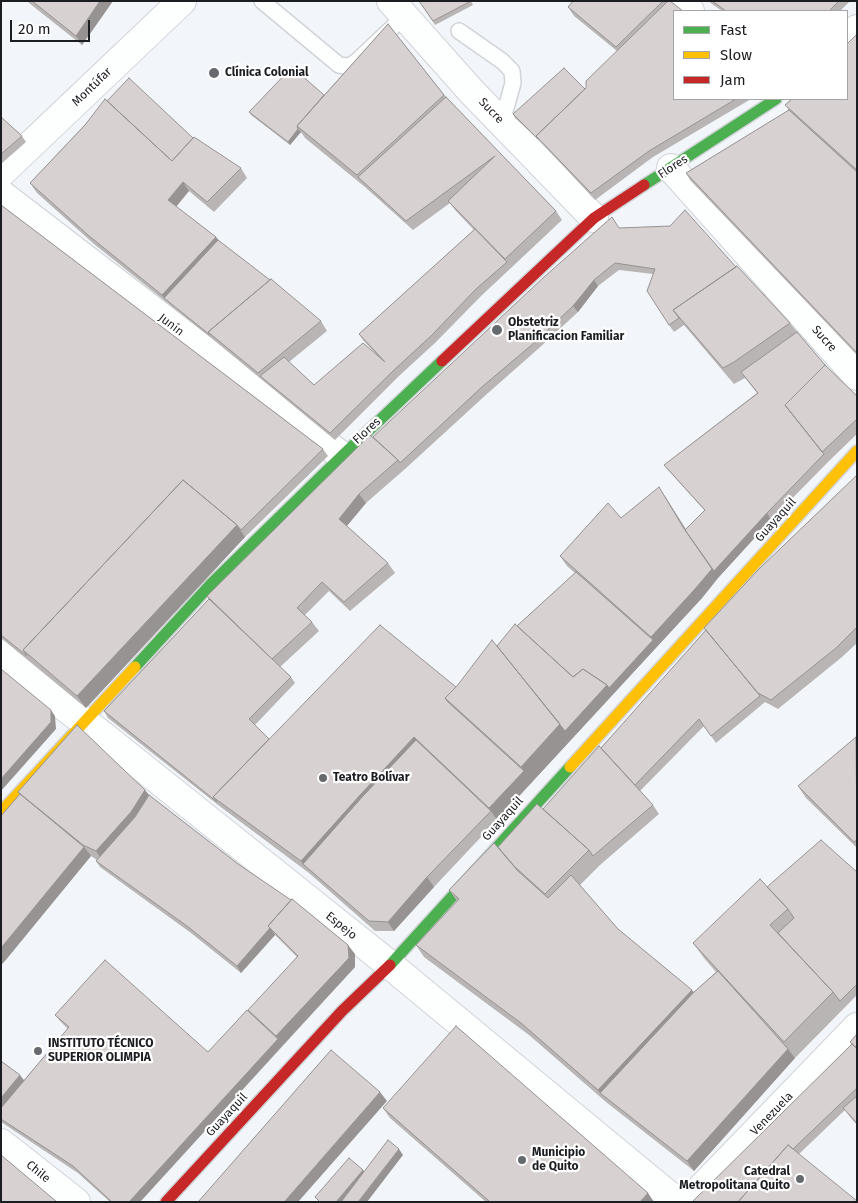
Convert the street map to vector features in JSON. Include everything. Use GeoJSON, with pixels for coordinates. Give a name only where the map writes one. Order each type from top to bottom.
{"type":"FeatureCollection","features":[{"type":"Feature","properties":{"kind":"street","name":"Montúfar"},"geometry":{"type":"LineString","coordinates":[[1,174],[182,1]]}},
{"type":"Feature","properties":{"kind":"street"},"geometry":{"type":"LineString","coordinates":[[677,1],[689,10]]}},
{"type":"Feature","properties":{"kind":"street","name":"Sucre"},"geometry":{"type":"LineString","coordinates":[[397,8],[471,91],[594,218]]}},
{"type":"Feature","properties":{"kind":"street","name":"Flores"},"geometry":{"type":"LineString","coordinates":[[1,812],[210,584],[342,456],[594,218],[774,100]]}},
{"type":"Feature","properties":{"kind":"street","name":"Sucre"},"geometry":{"type":"LineString","coordinates":[[671,168],[857,376]]}},
{"type":"Feature","properties":{"kind":"street","name":"Junín"},"geometry":{"type":"LineString","coordinates":[[1,194],[342,456]]}},
{"type":"Feature","properties":{"kind":"street","name":"Guayaquil"},"geometry":{"type":"LineString","coordinates":[[166,1202],[342,1011],[390,965],[857,451]]}},
{"type":"Feature","properties":{"kind":"street","name":"Espejo"},"geometry":{"type":"LineString","coordinates":[[1,654],[66,708],[85,721],[390,965],[677,1202]]}},
{"type":"Feature","properties":{"kind":"street","name":"Venezuela"},"geometry":{"type":"LineString","coordinates":[[688,1202],[857,1027]]}},
{"type":"Feature","properties":{"kind":"street","name":"Chile"},"geometry":{"type":"LineString","coordinates":[[1,1142],[76,1202]]}},
{"type":"Feature","properties":{"kind":"lane"},"geometry":{"type":"LineString","coordinates":[[262,1],[339,64],[346,66],[357,61],[394,26],[397,8]]}},
{"type":"Feature","properties":{"kind":"lane"},"geometry":{"type":"LineString","coordinates":[[459,31],[502,61],[512,71],[513,83],[506,108],[498,119]]}},
{"type":"Feature","properties":{"kind":"building"},"geometry":{"type":"Polygon","coordinates":[[[32,1],[100,1],[76,36],[32,1]]]}},
{"type":"Feature","properties":{"kind":"building"},"geometry":{"type":"Polygon","coordinates":[[[419,1],[471,1],[433,21],[419,1]]]}},
{"type":"Feature","properties":{"kind":"building"},"geometry":{"type":"Polygon","coordinates":[[[573,1],[663,1],[616,47],[568,7],[573,1]]]}},
{"type":"Feature","properties":{"kind":"building"},"geometry":{"type":"Polygon","coordinates":[[[670,1],[682,10],[673,10],[673,100],[734,100],[649,151],[591,193],[536,136],[586,88],[586,81],[670,1]]]}},
{"type":"Feature","properties":{"kind":"building"},"geometry":{"type":"Polygon","coordinates":[[[712,1],[839,1],[830,10],[725,10],[712,1]]]}},
{"type":"Feature","properties":{"kind":"building"},"geometry":{"type":"Polygon","coordinates":[[[388,24],[444,95],[357,175],[297,126],[388,24]]]}},
{"type":"Feature","properties":{"kind":"building"},"geometry":{"type":"Polygon","coordinates":[[[857,34],[857,170],[785,105],[791,100],[848,100],[848,43],[857,34]]]}},
{"type":"Feature","properties":{"kind":"building"},"geometry":{"type":"Polygon","coordinates":[[[292,67],[324,95],[297,126],[298,129],[288,142],[249,112],[292,67]]]}},
{"type":"Feature","properties":{"kind":"building"},"geometry":{"type":"Polygon","coordinates":[[[564,68],[585,89],[536,136],[538,139],[513,114],[564,68]]]}},
{"type":"Feature","properties":{"kind":"building"},"geometry":{"type":"Polygon","coordinates":[[[129,78],[193,138],[172,161],[107,101],[129,78]]]}},
{"type":"Feature","properties":{"kind":"building"},"geometry":{"type":"Polygon","coordinates":[[[446,97],[556,211],[505,259],[448,201],[495,156],[406,221],[358,177],[446,97]]]}},
{"type":"Feature","properties":{"kind":"building"},"geometry":{"type":"Polygon","coordinates":[[[105,99],[172,161],[194,137],[241,168],[207,202],[183,182],[168,200],[216,237],[162,295],[88,235],[30,183],[85,125],[105,99]]]}},
{"type":"Feature","properties":{"kind":"building"},"geometry":{"type":"Polygon","coordinates":[[[789,110],[857,172],[857,353],[686,173],[789,110]]]}},
{"type":"Feature","properties":{"kind":"building"},"geometry":{"type":"Polygon","coordinates":[[[1,117],[22,136],[1,154],[1,117]]]}},
{"type":"Feature","properties":{"kind":"building"},"geometry":{"type":"Polygon","coordinates":[[[1,205],[323,449],[241,530],[183,480],[23,650],[27,656],[1,635],[1,205]]]}},
{"type":"Feature","properties":{"kind":"building"},"geometry":{"type":"Polygon","coordinates":[[[685,210],[736,267],[673,310],[679,318],[669,325],[647,291],[655,269],[615,263],[594,280],[573,306],[534,343],[483,386],[400,463],[373,437],[544,277],[612,217],[619,228],[670,226],[685,210]]]}},
{"type":"Feature","properties":{"kind":"building"},"geometry":{"type":"Polygon","coordinates":[[[475,229],[507,262],[476,289],[432,335],[330,433],[260,376],[284,357],[314,385],[363,343],[385,362],[359,334],[475,229]]]}},
{"type":"Feature","properties":{"kind":"building"},"geometry":{"type":"Polygon","coordinates":[[[218,240],[270,280],[208,332],[210,335],[164,298],[218,240]]]}},
{"type":"Feature","properties":{"kind":"building"},"geometry":{"type":"Polygon","coordinates":[[[737,266],[790,323],[723,368],[673,310],[737,266]]]}},
{"type":"Feature","properties":{"kind":"building"},"geometry":{"type":"Polygon","coordinates":[[[271,279],[321,321],[258,373],[208,332],[271,279]]]}},
{"type":"Feature","properties":{"kind":"building"},"geometry":{"type":"Polygon","coordinates":[[[797,332],[825,365],[785,405],[824,454],[714,571],[685,530],[705,510],[664,465],[758,393],[741,372],[797,332]]]}},
{"type":"Feature","properties":{"kind":"building"},"geometry":{"type":"Polygon","coordinates":[[[825,365],[857,396],[857,419],[822,452],[785,405],[825,365]]]}},
{"type":"Feature","properties":{"kind":"building"},"geometry":{"type":"Polygon","coordinates":[[[370,435],[398,460],[359,494],[339,519],[388,563],[344,602],[322,582],[297,608],[312,622],[272,659],[207,596],[370,435]]]}},
{"type":"Feature","properties":{"kind":"building"},"geometry":{"type":"Polygon","coordinates":[[[857,475],[857,627],[836,648],[771,700],[758,693],[704,628],[758,570],[857,475]]]}},
{"type":"Feature","properties":{"kind":"building"},"geometry":{"type":"Polygon","coordinates":[[[183,480],[237,525],[77,696],[23,650],[183,480]]]}},
{"type":"Feature","properties":{"kind":"building"},"geometry":{"type":"Polygon","coordinates":[[[659,487],[683,527],[712,569],[651,637],[560,556],[608,503],[621,518],[659,487]]]}},
{"type":"Feature","properties":{"kind":"building"},"geometry":{"type":"Polygon","coordinates":[[[576,572],[653,640],[609,688],[583,669],[573,677],[517,626],[576,572]]]}},
{"type":"Feature","properties":{"kind":"building"},"geometry":{"type":"Polygon","coordinates":[[[209,599],[291,677],[249,719],[269,739],[213,797],[217,802],[104,711],[209,599]]]}},
{"type":"Feature","properties":{"kind":"building"},"geometry":{"type":"Polygon","coordinates":[[[515,624],[573,677],[583,669],[607,685],[565,731],[497,646],[515,624]]]}},
{"type":"Feature","properties":{"kind":"building","name":"Teatro Bolívar"},"geometry":{"type":"Polygon","coordinates":[[[380,625],[456,687],[445,698],[448,702],[524,771],[489,808],[414,737],[301,861],[213,797],[380,625]]]}},
{"type":"Feature","properties":{"kind":"building"},"geometry":{"type":"Polygon","coordinates":[[[706,630],[760,696],[711,736],[699,719],[635,785],[601,748],[706,630]]]}},
{"type":"Feature","properties":{"kind":"building"},"geometry":{"type":"Polygon","coordinates":[[[492,640],[560,724],[521,767],[445,698],[457,686],[492,640]]]}},
{"type":"Feature","properties":{"kind":"building"},"geometry":{"type":"Polygon","coordinates":[[[1,669],[51,710],[51,722],[1,779],[1,669]]]}},
{"type":"Feature","properties":{"kind":"building"},"geometry":{"type":"Polygon","coordinates":[[[77,725],[145,790],[131,812],[96,851],[83,845],[18,792],[77,725]]]}},
{"type":"Feature","properties":{"kind":"building"},"geometry":{"type":"Polygon","coordinates":[[[856,737],[857,840],[854,842],[798,786],[856,737]]]}},
{"type":"Feature","properties":{"kind":"building"},"geometry":{"type":"Polygon","coordinates":[[[416,740],[491,811],[427,877],[388,922],[369,921],[303,864],[416,740]]]}},
{"type":"Feature","properties":{"kind":"building"},"geometry":{"type":"Polygon","coordinates":[[[599,746],[653,805],[593,856],[589,850],[543,809],[599,746]]]}},
{"type":"Feature","properties":{"kind":"building"},"geometry":{"type":"Polygon","coordinates":[[[20,794],[84,847],[1,948],[1,816],[20,794]]]}},
{"type":"Feature","properties":{"kind":"building"},"geometry":{"type":"Polygon","coordinates":[[[149,795],[238,864],[291,900],[237,966],[187,926],[96,861],[135,817],[149,795]]]}},
{"type":"Feature","properties":{"kind":"building"},"geometry":{"type":"Polygon","coordinates":[[[537,804],[589,850],[545,894],[515,867],[498,847],[537,804]]]}},
{"type":"Feature","properties":{"kind":"building"},"geometry":{"type":"Polygon","coordinates":[[[821,840],[857,872],[857,984],[840,1001],[778,933],[794,918],[767,887],[821,840]]]}},
{"type":"Feature","properties":{"kind":"building"},"geometry":{"type":"Polygon","coordinates":[[[494,843],[518,871],[548,898],[571,875],[618,929],[692,990],[598,1090],[521,1023],[416,945],[459,899],[449,890],[494,843]]]}},
{"type":"Feature","properties":{"kind":"building"},"geometry":{"type":"Polygon","coordinates":[[[760,879],[788,909],[770,925],[833,992],[784,1042],[693,943],[760,879]]]}},
{"type":"Feature","properties":{"kind":"building"},"geometry":{"type":"Polygon","coordinates":[[[292,899],[348,945],[349,958],[276,1036],[248,1010],[298,956],[268,926],[292,899]]]}},
{"type":"Feature","properties":{"kind":"building"},"geometry":{"type":"Polygon","coordinates":[[[105,960],[208,1052],[247,1010],[278,1039],[129,1202],[112,1202],[73,1166],[1,1119],[1,1108],[69,1027],[55,1015],[105,960]]]}},
{"type":"Feature","properties":{"kind":"building"},"geometry":{"type":"Polygon","coordinates":[[[718,971],[788,1049],[687,1161],[600,1093],[694,992],[718,971]]]}},
{"type":"Feature","properties":{"kind":"building","name":"Municipio de Quito"},"geometry":{"type":"Polygon","coordinates":[[[456,1026],[648,1193],[640,1202],[488,1202],[383,1108],[456,1026]]]}},
{"type":"Feature","properties":{"kind":"building"},"geometry":{"type":"Polygon","coordinates":[[[857,1034],[857,1048],[850,1042],[857,1034]]]}},
{"type":"Feature","properties":{"kind":"building"},"geometry":{"type":"Polygon","coordinates":[[[852,1044],[857,1049],[857,1088],[793,1149],[788,1145],[738,1202],[693,1201],[852,1044]]]}},
{"type":"Feature","properties":{"kind":"building"},"geometry":{"type":"Polygon","coordinates":[[[331,1050],[380,1092],[286,1202],[198,1202],[331,1050]]]}},
{"type":"Feature","properties":{"kind":"building"},"geometry":{"type":"Polygon","coordinates":[[[1,1061],[20,1075],[1,1098],[1,1061]]]}},
{"type":"Feature","properties":{"kind":"building"},"geometry":{"type":"Polygon","coordinates":[[[857,1096],[857,1123],[843,1108],[857,1096]]]}},
{"type":"Feature","properties":{"kind":"building"},"geometry":{"type":"Polygon","coordinates":[[[388,1140],[399,1149],[358,1202],[341,1202],[388,1140]]]}},
{"type":"Feature","properties":{"kind":"building","name":"Catedral Metropolitana Quito"},"geometry":{"type":"Polygon","coordinates":[[[788,1145],[857,1201],[857,1202],[738,1202],[788,1145]]]}},
{"type":"Feature","properties":{"kind":"building"},"geometry":{"type":"Polygon","coordinates":[[[1,1155],[57,1202],[1,1202],[1,1155]]]}},
{"type":"Feature","properties":{"kind":"building"},"geometry":{"type":"Polygon","coordinates":[[[349,1158],[363,1170],[336,1202],[320,1202],[315,1197],[349,1158]]]}},
{"type":"Feature","properties":{"kind":"traffic: fast"},"geometry":{"type":"LineString","coordinates":[[644,185],[774,100]]}},
{"type":"Feature","properties":{"kind":"traffic: fast"},"geometry":{"type":"LineString","coordinates":[[135,667],[211,584],[442,361]]}},
{"type":"Feature","properties":{"kind":"traffic: fast"},"geometry":{"type":"LineString","coordinates":[[390,965],[570,767]]}},
{"type":"Feature","properties":{"kind":"traffic: slow"},"geometry":{"type":"LineString","coordinates":[[570,767],[857,451]]}},
{"type":"Feature","properties":{"kind":"traffic: slow"},"geometry":{"type":"LineString","coordinates":[[1,812],[135,667]]}},
{"type":"Feature","properties":{"kind":"traffic: jam"},"geometry":{"type":"LineString","coordinates":[[442,361],[594,218],[644,185]]}},
{"type":"Feature","properties":{"kind":"traffic: jam"},"geometry":{"type":"LineString","coordinates":[[166,1202],[342,1011],[390,965]]}},
{"type":"Feature","properties":{"kind":"place","name":"Clínica Colonial"},"geometry":{"type":"Point","coordinates":[214,73]}},
{"type":"Feature","properties":{"kind":"place","name":"Obstetriz Planificacion Familiar"},"geometry":{"type":"Point","coordinates":[497,330]}},
{"type":"Feature","properties":{"kind":"place","name":"Teatro Bolívar"},"geometry":{"type":"Point","coordinates":[323,778]}},
{"type":"Feature","properties":{"kind":"place","name":"INSTITUTO TÉCNICO SUPERIOR OLIMPIA"},"geometry":{"type":"Point","coordinates":[38,1051]}},
{"type":"Feature","properties":{"kind":"place","name":"Municipio de Quito"},"geometry":{"type":"Point","coordinates":[522,1160]}},
{"type":"Feature","properties":{"kind":"place","name":"Catedral Metropolitana Quito"},"geometry":{"type":"Point","coordinates":[800,1179]}}]}
